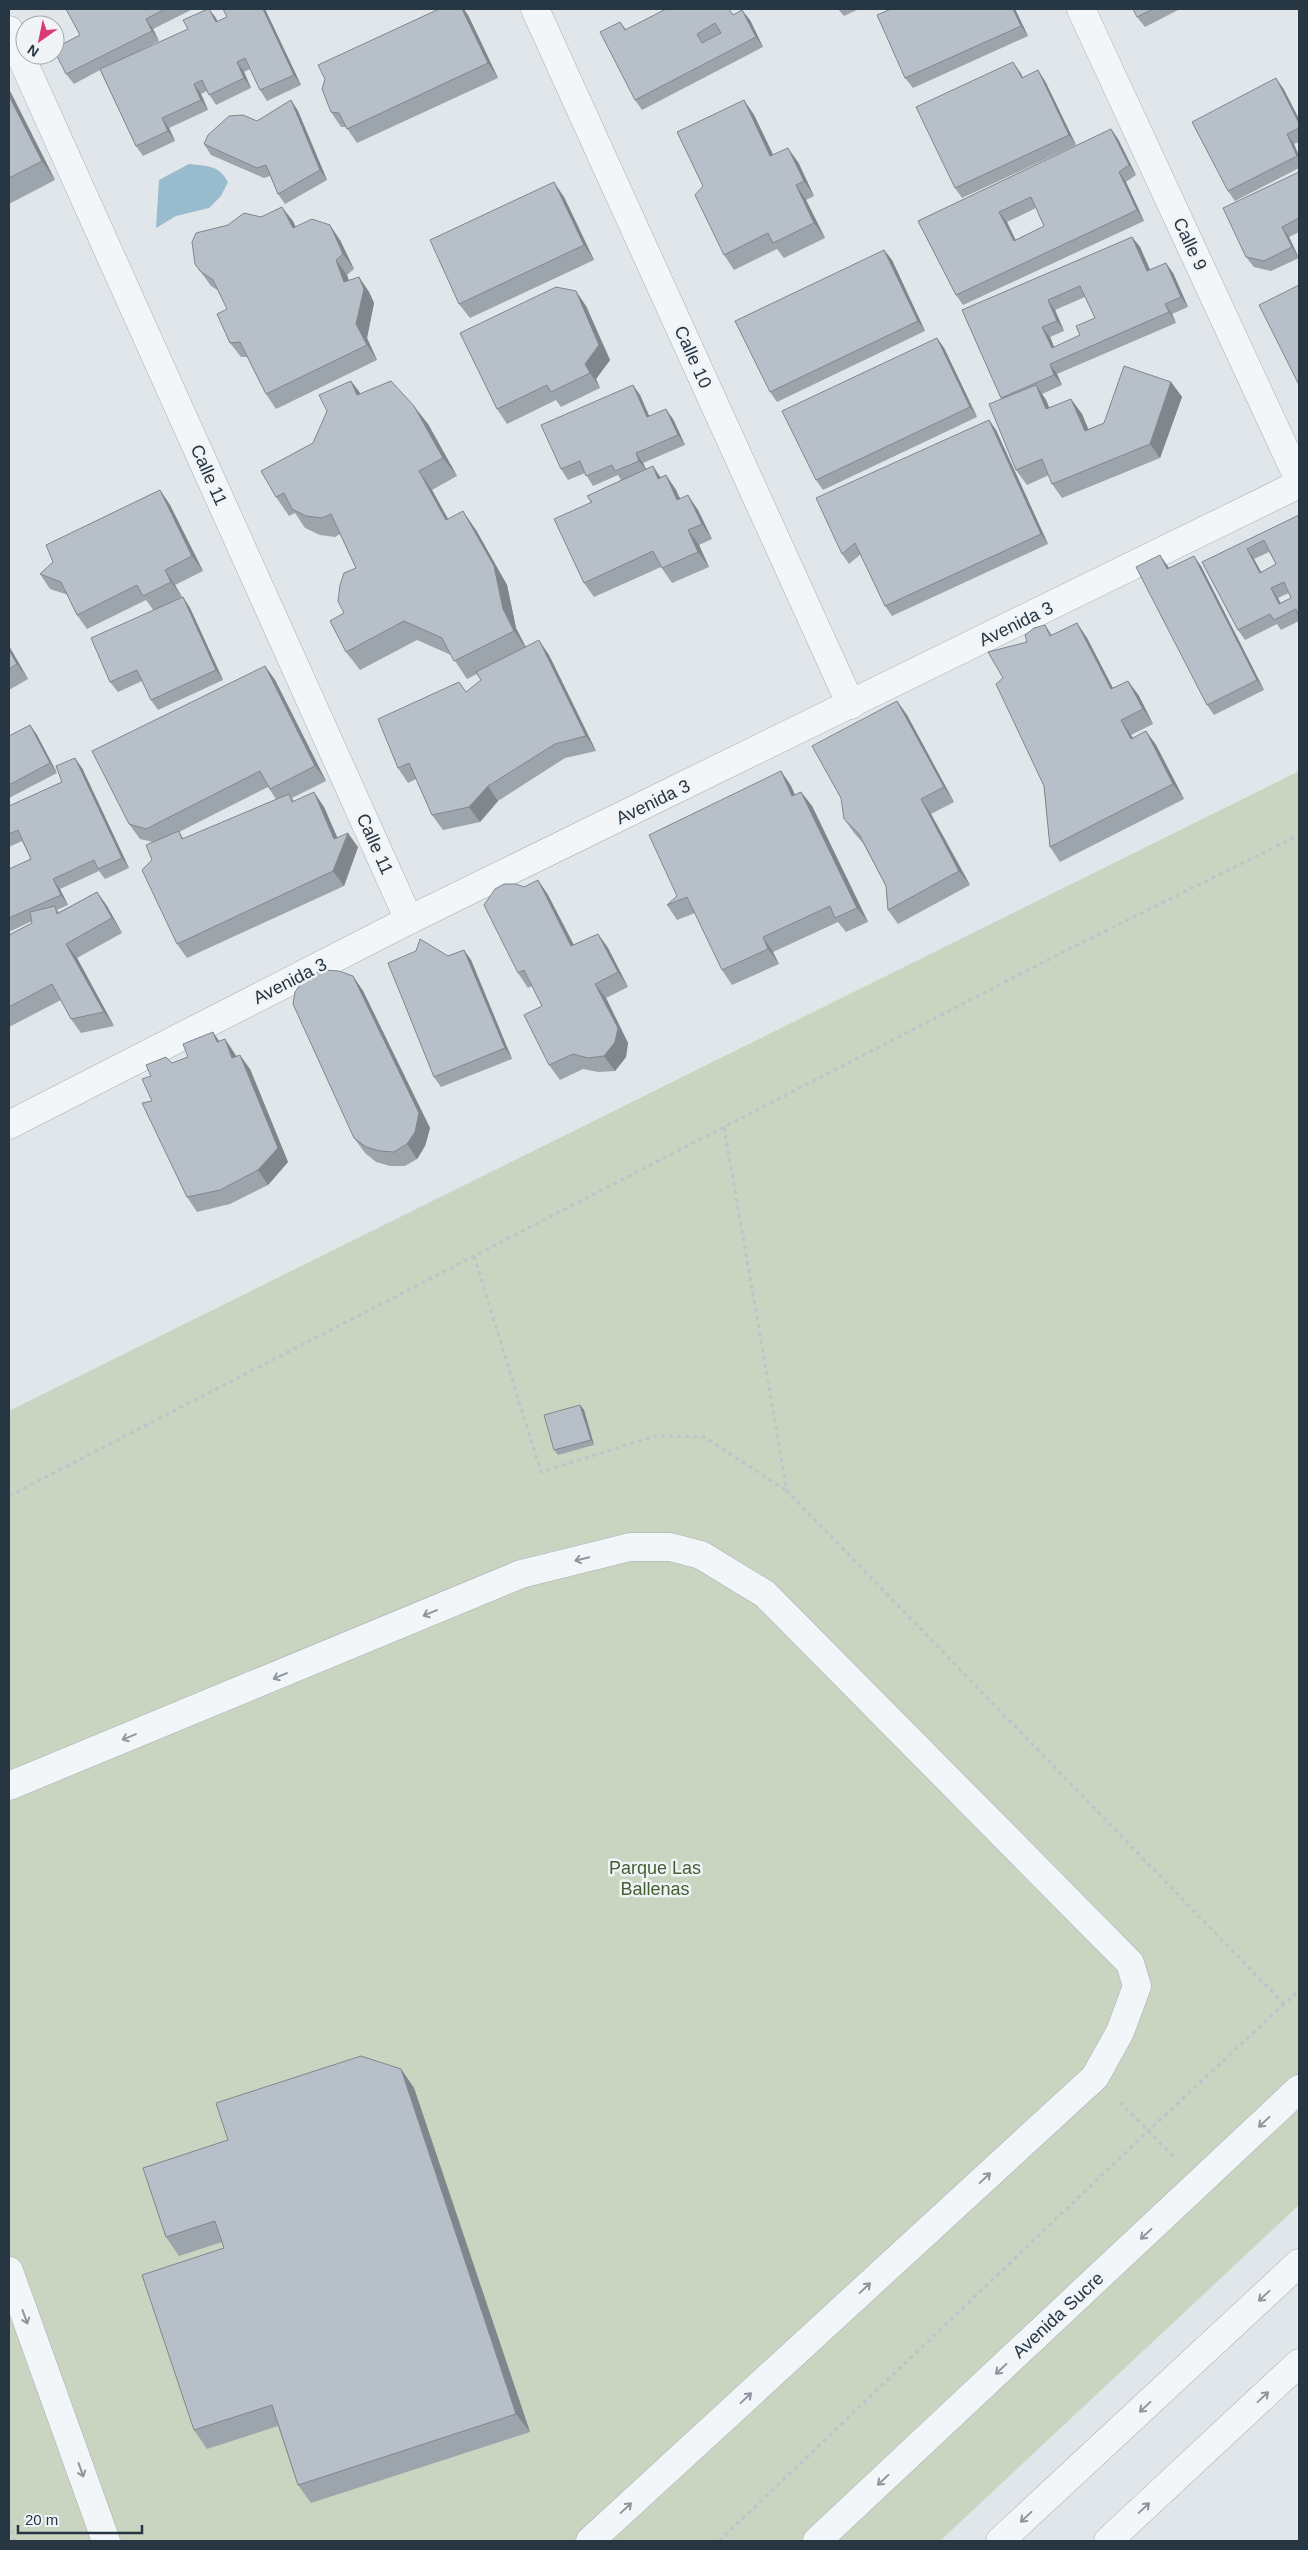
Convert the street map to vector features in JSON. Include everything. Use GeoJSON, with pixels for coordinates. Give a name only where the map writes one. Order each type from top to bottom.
{"type":"FeatureCollection","features":[{"type":"Feature","properties":{"kind":"street","name":"Calle 10"},"geometry":{"type":"LineString","coordinates":[[535,9],[852,705]]}},
{"type":"Feature","properties":{"kind":"street","name":"Calle 9"},"geometry":{"type":"LineString","coordinates":[[1081,9],[1299,480]]}},
{"type":"Feature","properties":{"kind":"street","name":"Calle 11"},"geometry":{"type":"LineString","coordinates":[[9,30],[409,920]]}},
{"type":"Feature","properties":{"kind":"street","name":"Avenida 3"},"geometry":{"type":"LineString","coordinates":[[9,1125],[409,920],[852,705],[1299,484]]}},
{"type":"Feature","properties":{"kind":"street"},"geometry":{"type":"LineString","coordinates":[[9,1786],[521,1574],[630,1547],[670,1547],[702,1555],[765,1594],[1130,1963],[1137,1986],[1120,2032],[1096,2077],[590,2541]]}},
{"type":"Feature","properties":{"kind":"street","name":"Avenida Sucre"},"geometry":{"type":"LineString","coordinates":[[817,2541],[1299,2089]]}},
{"type":"Feature","properties":{"kind":"street"},"geometry":{"type":"LineString","coordinates":[[1000,2541],[1299,2263]]}},
{"type":"Feature","properties":{"kind":"street"},"geometry":{"type":"LineString","coordinates":[[9,2271],[106,2541]]}},
{"type":"Feature","properties":{"kind":"street"},"geometry":{"type":"LineString","coordinates":[[1108,2541],[1299,2363]]}},
{"type":"Feature","properties":{"kind":"path"},"geometry":{"type":"LineString","coordinates":[[9,1496],[1067,950],[1299,835]]}},
{"type":"Feature","properties":{"kind":"path"},"geometry":{"type":"LineString","coordinates":[[724,1127],[787,1491]]}},
{"type":"Feature","properties":{"kind":"path"},"geometry":{"type":"LineString","coordinates":[[474,1256],[542,1472],[655,1436],[704,1437],[787,1491],[1284,2004]]}},
{"type":"Feature","properties":{"kind":"path"},"geometry":{"type":"LineString","coordinates":[[720,2541],[1148,2131],[1299,1990]]}},
{"type":"Feature","properties":{"kind":"path"},"geometry":{"type":"LineString","coordinates":[[1096,2077],[1200,2183]]}},
{"type":"Feature","properties":{"kind":"path"},"geometry":{"type":"LineString","coordinates":[[9,2523],[15,2541]]}},
{"type":"Feature","properties":{"kind":"green space","name":"Parque Las Ballenas"},"geometry":{"type":"Polygon","coordinates":[[[1299,771],[1299,2205],[940,2541],[9,2541],[9,1411],[1299,771]]]}},
{"type":"Feature","properties":{"kind":"water"},"geometry":{"type":"Polygon","coordinates":[[[189,164],[212,167],[221,172],[228,182],[221,196],[209,208],[176,216],[156,228],[159,180],[189,164]]]}},
{"type":"Feature","properties":{"kind":"building"},"geometry":{"type":"Polygon","coordinates":[[[66,9],[165,9],[146,19],[152,31],[66,74],[62,65],[65,65],[65,43],[80,35],[66,9]]]}},
{"type":"Feature","properties":{"kind":"building"},"geometry":{"type":"Polygon","coordinates":[[[208,9],[216,22],[227,17],[223,9],[263,9],[294,75],[260,90],[245,58],[237,62],[244,78],[209,95],[202,80],[194,84],[201,100],[162,118],[168,131],[136,146],[100,69],[188,29],[183,20],[208,9]]]}},
{"type":"Feature","properties":{"kind":"building"},"geometry":{"type":"Polygon","coordinates":[[[439,9],[462,9],[488,63],[347,129],[339,113],[331,112],[322,89],[325,79],[318,65],[439,9]]]}},
{"type":"Feature","properties":{"kind":"building"},"geometry":{"type":"Polygon","coordinates":[[[666,9],[729,9],[733,15],[742,10],[756,37],[635,100],[600,32],[620,22],[625,30],[666,9]],[[715,23],[697,34],[702,43],[721,33],[715,23]]]}},
{"type":"Feature","properties":{"kind":"building"},"geometry":{"type":"Polygon","coordinates":[[[891,9],[1013,9],[1021,26],[905,78],[877,15],[891,9]]]}},
{"type":"Feature","properties":{"kind":"building"},"geometry":{"type":"Polygon","coordinates":[[[1133,9],[1153,9],[1137,17],[1133,9]]]}},
{"type":"Feature","properties":{"kind":"building"},"geometry":{"type":"Polygon","coordinates":[[[1013,62],[1022,78],[1038,70],[1069,135],[955,188],[916,107],[1013,62]]]}},
{"type":"Feature","properties":{"kind":"building"},"geometry":{"type":"Polygon","coordinates":[[[1276,78],[1299,123],[1299,128],[1287,134],[1297,156],[1228,191],[1192,122],[1276,78]]]}},
{"type":"Feature","properties":{"kind":"building"},"geometry":{"type":"Polygon","coordinates":[[[9,96],[42,161],[9,178],[9,96]]]}},
{"type":"Feature","properties":{"kind":"building"},"geometry":{"type":"Polygon","coordinates":[[[291,100],[320,170],[278,194],[266,165],[257,168],[204,144],[208,135],[229,116],[243,115],[257,121],[291,100]]]}},
{"type":"Feature","properties":{"kind":"building"},"geometry":{"type":"Polygon","coordinates":[[[744,100],[770,156],[788,148],[804,181],[796,185],[814,223],[773,243],[768,233],[724,255],[695,195],[703,186],[677,132],[744,100]]]}},
{"type":"Feature","properties":{"kind":"building"},"geometry":{"type":"Polygon","coordinates":[[[1111,129],[1129,165],[1119,172],[1137,210],[956,295],[918,221],[1111,129]],[[1031,197],[999,212],[1014,241],[1044,226],[1031,197]]]}},
{"type":"Feature","properties":{"kind":"building"},"geometry":{"type":"Polygon","coordinates":[[[1299,172],[1299,218],[1282,227],[1292,247],[1264,261],[1246,257],[1223,208],[1299,172]]]}},
{"type":"Feature","properties":{"kind":"building"},"geometry":{"type":"Polygon","coordinates":[[[554,182],[584,245],[459,304],[430,240],[554,182]]]}},
{"type":"Feature","properties":{"kind":"building"},"geometry":{"type":"Polygon","coordinates":[[[282,207],[293,228],[312,219],[330,225],[343,254],[336,260],[344,282],[359,277],[364,289],[356,324],[367,345],[266,394],[240,342],[230,343],[217,314],[227,309],[213,280],[200,271],[195,264],[192,242],[196,233],[228,225],[244,213],[261,217],[282,207]]]}},
{"type":"Feature","properties":{"kind":"building"},"geometry":{"type":"Polygon","coordinates":[[[1132,237],[1147,271],[1166,263],[1181,297],[1165,304],[1169,312],[1050,364],[1054,375],[1001,398],[962,310],[1132,237]],[[1080,286],[1048,300],[1057,321],[1042,327],[1052,348],[1080,335],[1076,326],[1095,318],[1080,286]]]}},
{"type":"Feature","properties":{"kind":"building"},"geometry":{"type":"Polygon","coordinates":[[[884,250],[918,321],[770,392],[735,321],[884,250]]]}},
{"type":"Feature","properties":{"kind":"building"},"geometry":{"type":"Polygon","coordinates":[[[1299,285],[1299,385],[1259,305],[1299,285]]]}},
{"type":"Feature","properties":{"kind":"building"},"geometry":{"type":"Polygon","coordinates":[[[556,287],[576,291],[599,345],[585,364],[590,373],[551,392],[547,385],[497,409],[460,333],[556,287]]]}},
{"type":"Feature","properties":{"kind":"building"},"geometry":{"type":"Polygon","coordinates":[[[937,338],[970,407],[816,480],[782,411],[937,338]]]}},
{"type":"Feature","properties":{"kind":"building"},"geometry":{"type":"Polygon","coordinates":[[[1124,366],[1171,382],[1150,444],[1052,484],[1042,459],[1016,470],[989,404],[1036,385],[1046,409],[1071,399],[1085,431],[1104,423],[1124,366]]]}},
{"type":"Feature","properties":{"kind":"building"},"geometry":{"type":"Polygon","coordinates":[[[351,381],[357,395],[391,381],[414,406],[443,458],[419,471],[446,520],[463,511],[494,566],[503,609],[514,631],[454,661],[442,638],[404,621],[346,652],[330,621],[344,613],[338,601],[340,585],[344,573],[356,568],[331,514],[322,518],[306,516],[292,509],[284,493],[276,497],[261,471],[313,443],[327,411],[319,395],[351,381]]]}},
{"type":"Feature","properties":{"kind":"building"},"geometry":{"type":"Polygon","coordinates":[[[633,385],[647,417],[666,409],[678,435],[636,453],[639,461],[615,471],[612,465],[586,476],[580,461],[561,469],[541,425],[633,385]]]}},
{"type":"Feature","properties":{"kind":"building"},"geometry":{"type":"Polygon","coordinates":[[[989,420],[1041,534],[885,606],[855,543],[842,554],[816,498],[989,420]]]}},
{"type":"Feature","properties":{"kind":"building"},"geometry":{"type":"Polygon","coordinates":[[[653,466],[658,479],[666,475],[677,500],[688,495],[702,524],[688,530],[698,552],[662,568],[653,551],[584,583],[554,519],[592,502],[587,496],[653,466]]]}},
{"type":"Feature","properties":{"kind":"building"},"geometry":{"type":"Polygon","coordinates":[[[160,490],[192,556],[165,570],[171,582],[143,596],[137,585],[77,615],[61,582],[40,574],[53,562],[46,545],[160,490]]]}},
{"type":"Feature","properties":{"kind":"building"},"geometry":{"type":"Polygon","coordinates":[[[1299,515],[1299,617],[1296,609],[1274,620],[1270,614],[1238,630],[1202,562],[1299,515]],[[1264,540],[1247,549],[1260,573],[1276,564],[1264,540]],[[1284,582],[1271,588],[1279,604],[1291,598],[1284,582]]]}},
{"type":"Feature","properties":{"kind":"building"},"geometry":{"type":"Polygon","coordinates":[[[1160,555],[1167,569],[1194,556],[1257,680],[1207,705],[1136,567],[1160,555]]]}},
{"type":"Feature","properties":{"kind":"building"},"geometry":{"type":"Polygon","coordinates":[[[183,597],[216,670],[151,700],[137,670],[110,682],[91,638],[183,597]]]}},
{"type":"Feature","properties":{"kind":"building"},"geometry":{"type":"Polygon","coordinates":[[[1077,623],[1111,689],[1128,681],[1143,709],[1121,720],[1131,739],[1146,731],[1173,784],[1050,847],[1044,786],[996,684],[1003,678],[988,652],[1027,642],[1025,635],[1034,628],[1045,625],[1050,636],[1077,623]]]}},
{"type":"Feature","properties":{"kind":"building"},"geometry":{"type":"Polygon","coordinates":[[[539,640],[586,736],[555,744],[488,786],[469,807],[432,815],[409,763],[398,768],[378,719],[459,682],[466,692],[481,680],[476,672],[539,640]]]}},
{"type":"Feature","properties":{"kind":"building"},"geometry":{"type":"Polygon","coordinates":[[[9,650],[17,664],[9,669],[9,650]]]}},
{"type":"Feature","properties":{"kind":"building"},"geometry":{"type":"Polygon","coordinates":[[[265,666],[315,766],[270,789],[260,771],[146,829],[129,824],[92,751],[265,666]]]}},
{"type":"Feature","properties":{"kind":"building"},"geometry":{"type":"Polygon","coordinates":[[[897,701],[944,787],[921,799],[959,871],[888,910],[886,886],[859,834],[844,819],[841,798],[812,746],[897,701]]]}},
{"type":"Feature","properties":{"kind":"building"},"geometry":{"type":"Polygon","coordinates":[[[30,725],[50,763],[9,785],[9,736],[30,725]]]}},
{"type":"Feature","properties":{"kind":"building"},"geometry":{"type":"Polygon","coordinates":[[[75,758],[122,858],[98,869],[94,860],[53,879],[61,895],[9,918],[9,869],[31,859],[18,830],[9,834],[9,806],[62,782],[56,766],[75,758]]]}},
{"type":"Feature","properties":{"kind":"building"},"geometry":{"type":"Polygon","coordinates":[[[781,771],[792,796],[801,792],[857,908],[835,918],[830,906],[763,937],[768,949],[722,970],[687,897],[667,905],[677,896],[649,835],[781,771]]]}},
{"type":"Feature","properties":{"kind":"building"},"geometry":{"type":"Polygon","coordinates":[[[314,792],[334,839],[348,833],[333,871],[177,944],[142,870],[152,860],[146,845],[179,831],[182,839],[289,794],[292,802],[314,792]]]}},
{"type":"Feature","properties":{"kind":"building"},"geometry":{"type":"Polygon","coordinates":[[[538,880],[571,946],[598,934],[618,972],[595,984],[618,1028],[615,1042],[604,1056],[588,1058],[573,1054],[549,1065],[524,1015],[542,1006],[524,970],[518,973],[484,905],[495,889],[504,884],[516,884],[524,887],[538,880]]]}},
{"type":"Feature","properties":{"kind":"building"},"geometry":{"type":"Polygon","coordinates":[[[97,892],[112,918],[66,944],[104,1012],[71,1019],[52,984],[9,1007],[9,935],[32,923],[30,912],[55,906],[57,914],[97,892]]]}},
{"type":"Feature","properties":{"kind":"building"},"geometry":{"type":"Polygon","coordinates":[[[420,939],[448,956],[464,950],[505,1048],[434,1077],[388,963],[416,951],[420,939]]]}},
{"type":"Feature","properties":{"kind":"building"},"geometry":{"type":"Polygon","coordinates":[[[325,970],[339,971],[353,976],[419,1113],[415,1132],[407,1144],[394,1152],[366,1147],[354,1138],[293,1004],[295,992],[302,982],[314,973],[325,970]]]}},
{"type":"Feature","properties":{"kind":"building"},"geometry":{"type":"Polygon","coordinates":[[[213,1032],[217,1042],[225,1039],[232,1058],[240,1055],[278,1148],[258,1170],[220,1190],[187,1197],[142,1103],[152,1101],[142,1079],[151,1076],[146,1065],[166,1057],[172,1063],[188,1057],[183,1044],[213,1032]]]}},
{"type":"Feature","properties":{"kind":"building"},"geometry":{"type":"Polygon","coordinates":[[[580,1405],[591,1440],[554,1450],[544,1415],[580,1405]]]}},
{"type":"Feature","properties":{"kind":"building"},"geometry":{"type":"Polygon","coordinates":[[[361,2056],[401,2069],[516,2414],[298,2485],[272,2405],[194,2430],[142,2275],[224,2248],[215,2221],[166,2237],[143,2168],[228,2140],[216,2103],[361,2056]]]}}]}
